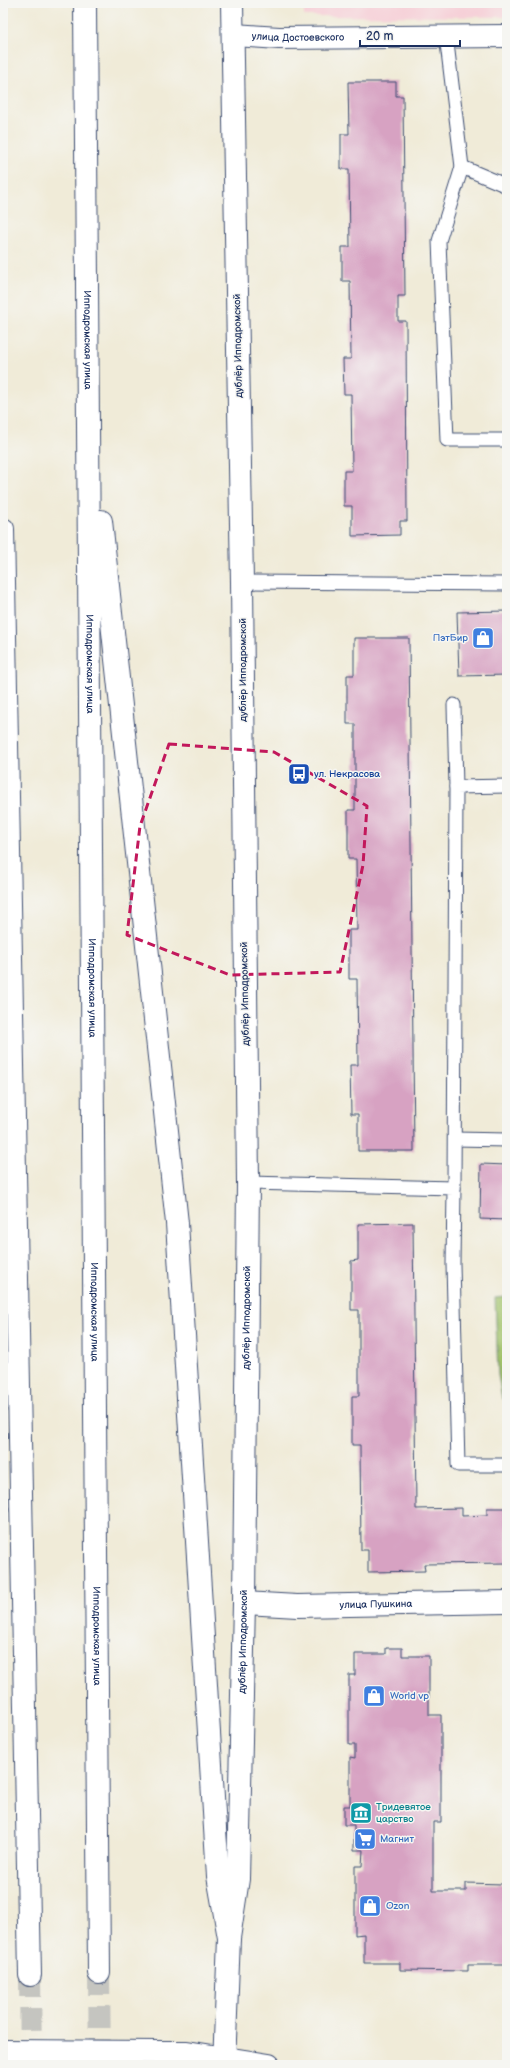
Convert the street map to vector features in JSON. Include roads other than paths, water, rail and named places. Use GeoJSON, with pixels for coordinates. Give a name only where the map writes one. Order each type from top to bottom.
{"type":"FeatureCollection","features":[{"type":"Feature","properties":{"kind":"main road","name":"Ипподромская улица"},"geometry":{"type":"LineString","coordinates":[[85,3],[99,1974]]}},
{"type":"Feature","properties":{"kind":"main road","name":"дублёр Ипподромской"},"geometry":{"type":"LineString","coordinates":[[225,2061],[229,1938],[238,1879],[244,1603],[248,1182],[242,582],[234,35],[232,3]]}},
{"type":"Feature","properties":{"kind":"main road","name":"улица Достоевского"},"geometry":{"type":"LineString","coordinates":[[234,35],[279,38],[446,35],[507,36]]}},
{"type":"Feature","properties":{"kind":"main road"},"geometry":{"type":"LineString","coordinates":[[88,399],[177,1223],[218,1876],[229,1938]]}},
{"type":"Feature","properties":{"kind":"main road"},"geometry":{"type":"LineString","coordinates":[[3,529],[30,1975]]}},
{"type":"Feature","properties":{"kind":"main road","name":"улица Пушкина"},"geometry":{"type":"LineString","coordinates":[[244,1603],[298,1606],[507,1602]]}},
{"type":"Feature","properties":{"kind":"main road"},"geometry":{"type":"LineString","coordinates":[[3,2051],[187,2052],[225,2061],[269,2065]]}},
{"type":"Feature","properties":{"kind":"lane"},"geometry":{"type":"LineString","coordinates":[[446,35],[462,168],[439,241],[447,440],[507,440]]}},
{"type":"Feature","properties":{"kind":"lane"},"geometry":{"type":"LineString","coordinates":[[462,168],[507,186]]}},
{"type":"Feature","properties":{"kind":"lane"},"geometry":{"type":"LineString","coordinates":[[242,582],[507,584]]}},
{"type":"Feature","properties":{"kind":"lane"},"geometry":{"type":"LineString","coordinates":[[454,705],[456,787],[455,1139],[453,1264],[458,1465],[507,1465]]}},
{"type":"Feature","properties":{"kind":"lane"},"geometry":{"type":"LineString","coordinates":[[456,787],[507,786]]}},
{"type":"Feature","properties":{"kind":"lane"},"geometry":{"type":"LineString","coordinates":[[455,1139],[507,1140]]}},
{"type":"Feature","properties":{"kind":"lane"},"geometry":{"type":"LineString","coordinates":[[248,1182],[454,1188]]}},
{"type":"Feature","properties":{"kind":"tunnel"},"geometry":{"type":"LineString","coordinates":[[99,1973],[100,2065]]}},
{"type":"Feature","properties":{"kind":"tunnel"},"geometry":{"type":"LineString","coordinates":[[30,1975],[31,2065]]}},
{"type":"Feature","properties":{"kind":"place","name":"ПэтБир"},"geometry":{"type":"Point","coordinates":[483,638]}},
{"type":"Feature","properties":{"kind":"place","name":"ул. Некрасова"},"geometry":{"type":"Point","coordinates":[299,774]}},
{"type":"Feature","properties":{"kind":"place","name":"World vp"},"geometry":{"type":"Point","coordinates":[374,1696]}},
{"type":"Feature","properties":{"kind":"place","name":"Тридевятое царство"},"geometry":{"type":"Point","coordinates":[361,1813]}},
{"type":"Feature","properties":{"kind":"place","name":"Магнит"},"geometry":{"type":"Point","coordinates":[365,1839]}},
{"type":"Feature","properties":{"kind":"place","name":"Ozon"},"geometry":{"type":"Point","coordinates":[370,1906]}}]}
